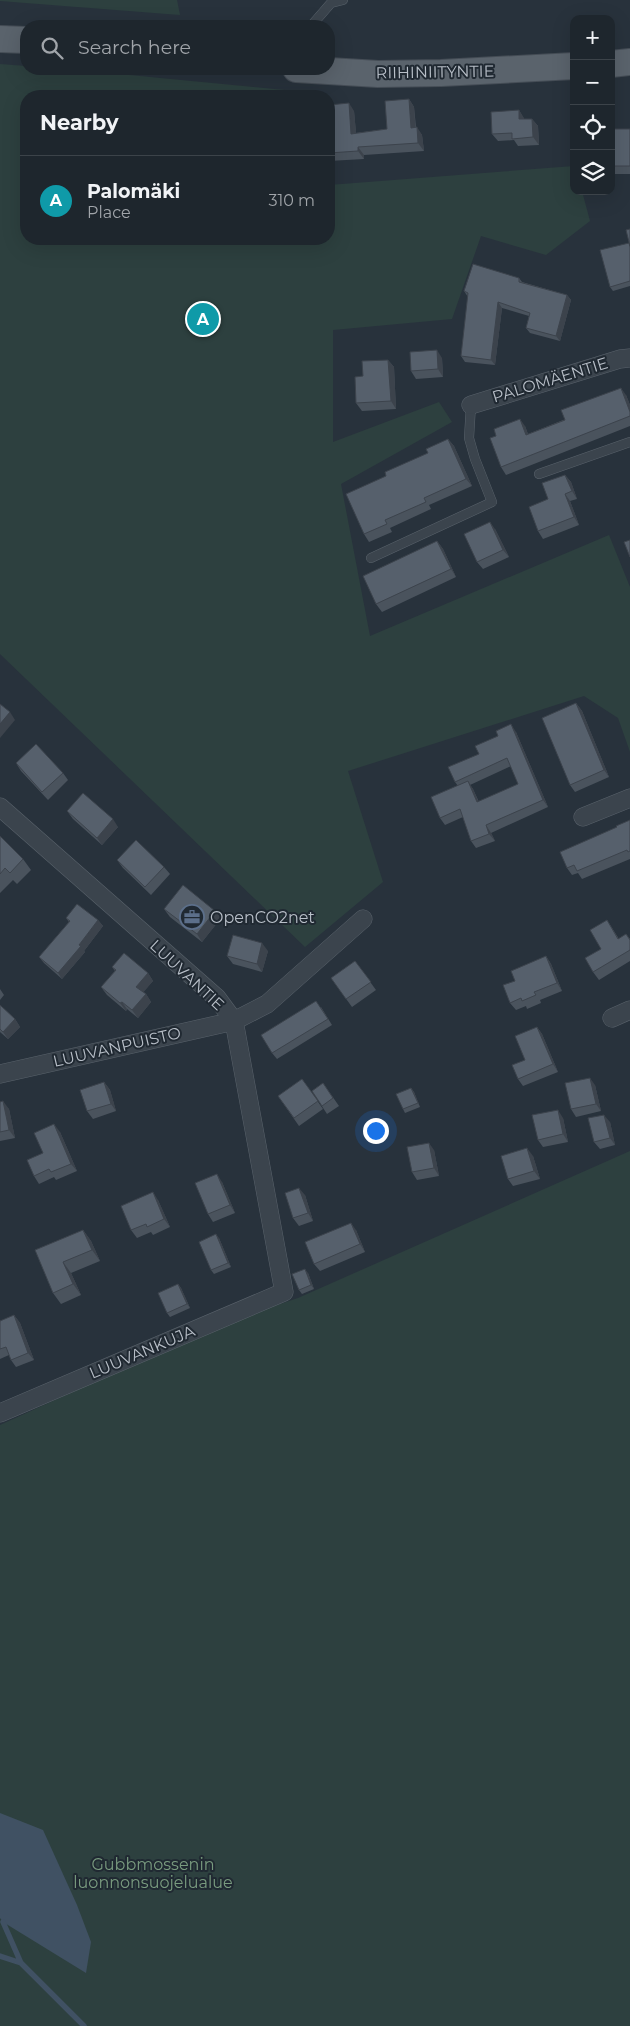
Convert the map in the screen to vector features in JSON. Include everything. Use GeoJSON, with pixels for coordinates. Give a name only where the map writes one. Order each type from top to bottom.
{"type":"FeatureCollection","features":[{"type":"Feature","properties":{"kind":"main road"},"geometry":{"type":"LineString","coordinates":[[0,39],[20,40]]}},
{"type":"Feature","properties":{"kind":"main road"},"geometry":{"type":"LineString","coordinates":[[615,64],[630,62]]}},
{"type":"Feature","properties":{"kind":"main road","name":"RIIHINIITYNTIE"},"geometry":{"type":"LineString","coordinates":[[335,71],[378,74],[440,73],[570,66]]}},
{"type":"Feature","properties":{"kind":"street","name":"PALOMÄENTIE"},"geometry":{"type":"LineString","coordinates":[[471,405],[620,359],[630,358]]}},
{"type":"Feature","properties":{"kind":"street"},"geometry":{"type":"LineString","coordinates":[[583,817],[630,798]]}},
{"type":"Feature","properties":{"kind":"street","name":"LUUVANTIE"},"geometry":{"type":"LineString","coordinates":[[0,807],[217,998],[234,1021],[284,1292]]}},
{"type":"Feature","properties":{"kind":"street","name":"LUUVANPUISTO"},"geometry":{"type":"LineString","coordinates":[[0,1074],[234,1021],[266,1004],[363,920]]}},
{"type":"Feature","properties":{"kind":"street"},"geometry":{"type":"LineString","coordinates":[[612,1018],[630,1010]]}},
{"type":"Feature","properties":{"kind":"street","name":"LUUVANKUJA"},"geometry":{"type":"LineString","coordinates":[[0,1413],[284,1292]]}},
{"type":"Feature","properties":{"kind":"lane"},"geometry":{"type":"LineString","coordinates":[[316,20],[331,3],[343,0]]}},
{"type":"Feature","properties":{"kind":"lane"},"geometry":{"type":"LineString","coordinates":[[371,558],[492,502],[475,460],[469,438],[471,405]]}},
{"type":"Feature","properties":{"kind":"lane"},"geometry":{"type":"LineString","coordinates":[[539,474],[630,442]]}},
{"type":"Feature","properties":{"kind":"green space"},"geometry":{"type":"Polygon","coordinates":[[[177,0],[180,15],[0,1],[177,0]]]}},
{"type":"Feature","properties":{"kind":"green space"},"geometry":{"type":"Polygon","coordinates":[[[0,64],[20,66],[20,75],[130,75],[285,90],[20,90],[20,245],[335,245],[335,185],[570,166],[570,195],[583,195],[590,221],[546,255],[481,236],[452,319],[333,330],[333,442],[439,402],[452,422],[341,484],[370,636],[609,535],[630,587],[630,752],[618,718],[584,696],[348,771],[383,882],[305,947],[0,654],[0,64]]]}},
{"type":"Feature","properties":{"kind":"green space","name":"Gubbmossenin luonnonsuojelualue"},"geometry":{"type":"Polygon","coordinates":[[[630,1151],[630,2026],[0,2026],[0,1425],[229,1321],[298,1298],[630,1151]]]}},
{"type":"Feature","properties":{"kind":"water"},"geometry":{"type":"Polygon","coordinates":[[[0,1813],[43,1830],[77,1905],[91,1942],[86,1973],[3,1922],[0,1918],[0,1813]]]}},
{"type":"Feature","properties":{"kind":"building"},"geometry":{"type":"Polygon","coordinates":[[[409,99],[411,128],[417,127],[418,143],[358,147],[358,151],[335,153],[335,104],[349,103],[351,134],[387,129],[385,101],[409,99]]]}},
{"type":"Feature","properties":{"kind":"building"},"geometry":{"type":"Polygon","coordinates":[[[519,110],[519,119],[532,119],[533,137],[512,139],[512,133],[492,134],[491,112],[519,110]]]}},
{"type":"Feature","properties":{"kind":"building"},"geometry":{"type":"Polygon","coordinates":[[[615,129],[630,129],[630,166],[615,166],[615,129]]]}},
{"type":"Feature","properties":{"kind":"building"},"geometry":{"type":"Polygon","coordinates":[[[630,229],[630,246],[626,230],[630,229]]]}},
{"type":"Feature","properties":{"kind":"building"},"geometry":{"type":"Polygon","coordinates":[[[629,243],[630,281],[610,287],[600,250],[629,243]]]}},
{"type":"Feature","properties":{"kind":"building"},"geometry":{"type":"Polygon","coordinates":[[[473,264],[519,278],[519,282],[567,295],[556,336],[526,328],[530,313],[498,302],[491,360],[461,356],[468,293],[464,291],[473,264]]]}},
{"type":"Feature","properties":{"kind":"building"},"geometry":{"type":"Polygon","coordinates":[[[437,350],[438,369],[411,371],[410,352],[437,350]]]}},
{"type":"Feature","properties":{"kind":"building"},"geometry":{"type":"Polygon","coordinates":[[[388,360],[391,401],[356,403],[355,377],[363,376],[362,361],[388,360]]]}},
{"type":"Feature","properties":{"kind":"building"},"geometry":{"type":"Polygon","coordinates":[[[621,388],[630,416],[501,467],[490,438],[496,436],[494,429],[520,419],[526,435],[565,420],[561,410],[621,388]]]}},
{"type":"Feature","properties":{"kind":"building"},"geometry":{"type":"Polygon","coordinates":[[[448,439],[466,479],[424,498],[426,502],[385,520],[387,524],[364,534],[346,494],[386,476],[385,472],[428,453],[426,449],[448,439]]]}},
{"type":"Feature","properties":{"kind":"building"},"geometry":{"type":"Polygon","coordinates":[[[565,475],[572,491],[565,494],[574,517],[538,531],[529,507],[548,499],[542,483],[565,475]]]}},
{"type":"Feature","properties":{"kind":"building"},"geometry":{"type":"Polygon","coordinates":[[[490,522],[503,550],[477,562],[464,534],[490,522]]]}},
{"type":"Feature","properties":{"kind":"building"},"geometry":{"type":"Polygon","coordinates":[[[630,540],[630,557],[624,542],[630,540]]]}},
{"type":"Feature","properties":{"kind":"building"},"geometry":{"type":"Polygon","coordinates":[[[437,541],[451,569],[376,604],[363,576],[437,541]]]}},
{"type":"Feature","properties":{"kind":"building"},"geometry":{"type":"Polygon","coordinates":[[[576,703],[604,770],[570,785],[542,718],[576,703]]]}},
{"type":"Feature","properties":{"kind":"building"},"geometry":{"type":"Polygon","coordinates":[[[0,704],[10,712],[0,724],[0,704]]]}},
{"type":"Feature","properties":{"kind":"building"},"geometry":{"type":"Polygon","coordinates":[[[511,724],[543,800],[486,825],[489,834],[471,841],[460,809],[440,818],[431,797],[468,781],[477,802],[518,784],[507,758],[455,782],[448,767],[479,754],[475,746],[498,736],[496,731],[511,724]]]}},
{"type":"Feature","properties":{"kind":"building"},"geometry":{"type":"Polygon","coordinates":[[[36,744],[63,773],[42,792],[16,763],[36,744]]]}},
{"type":"Feature","properties":{"kind":"building"},"geometry":{"type":"Polygon","coordinates":[[[83,793],[113,819],[97,838],[67,811],[83,793]]]}},
{"type":"Feature","properties":{"kind":"building"},"geometry":{"type":"Polygon","coordinates":[[[630,820],[630,851],[628,852],[627,850],[577,871],[574,865],[567,868],[560,852],[630,820]]]}},
{"type":"Feature","properties":{"kind":"building"},"geometry":{"type":"Polygon","coordinates":[[[0,836],[23,859],[10,873],[5,868],[0,874],[0,836]]]}},
{"type":"Feature","properties":{"kind":"building"},"geometry":{"type":"Polygon","coordinates":[[[136,840],[164,867],[145,887],[117,860],[136,840]]]}},
{"type":"Feature","properties":{"kind":"building"},"geometry":{"type":"Polygon","coordinates":[[[183,885],[215,911],[197,934],[164,909],[183,885]]]}},
{"type":"Feature","properties":{"kind":"building"},"geometry":{"type":"Polygon","coordinates":[[[77,904],[98,920],[79,945],[81,946],[58,973],[39,957],[70,921],[66,918],[77,904]]]}},
{"type":"Feature","properties":{"kind":"building"},"geometry":{"type":"Polygon","coordinates":[[[607,920],[618,939],[626,934],[630,940],[630,950],[593,972],[585,958],[601,949],[590,930],[607,920]]]}},
{"type":"Feature","properties":{"kind":"building"},"geometry":{"type":"Polygon","coordinates":[[[233,935],[262,943],[257,964],[227,956],[233,935]]]}},
{"type":"Feature","properties":{"kind":"building"},"geometry":{"type":"Polygon","coordinates":[[[124,953],[148,973],[136,987],[146,994],[132,1010],[122,1002],[120,1003],[101,987],[116,970],[112,967],[124,953]]]}},
{"type":"Feature","properties":{"kind":"building"},"geometry":{"type":"Polygon","coordinates":[[[546,956],[557,983],[534,992],[536,995],[522,1001],[521,998],[510,1003],[503,985],[515,981],[511,971],[546,956]]]}},
{"type":"Feature","properties":{"kind":"building"},"geometry":{"type":"Polygon","coordinates":[[[355,961],[371,982],[346,999],[331,978],[355,961]]]}},
{"type":"Feature","properties":{"kind":"building"},"geometry":{"type":"Polygon","coordinates":[[[316,1001],[328,1019],[272,1053],[261,1035],[316,1001]]]}},
{"type":"Feature","properties":{"kind":"building"},"geometry":{"type":"Polygon","coordinates":[[[0,1005],[15,1019],[3,1032],[0,1029],[0,1005]]]}},
{"type":"Feature","properties":{"kind":"building"},"geometry":{"type":"Polygon","coordinates":[[[537,1027],[553,1064],[518,1079],[512,1065],[525,1060],[515,1036],[537,1027]]]}},
{"type":"Feature","properties":{"kind":"building"},"geometry":{"type":"Polygon","coordinates":[[[590,1078],[596,1104],[571,1109],[565,1083],[590,1078]]]}},
{"type":"Feature","properties":{"kind":"building"},"geometry":{"type":"Polygon","coordinates":[[[302,1079],[318,1101],[294,1118],[278,1096],[302,1079]]]}},
{"type":"Feature","properties":{"kind":"building"},"geometry":{"type":"Polygon","coordinates":[[[104,1082],[111,1104],[87,1111],[80,1090],[104,1082]]]}},
{"type":"Feature","properties":{"kind":"building"},"geometry":{"type":"Polygon","coordinates":[[[323,1083],[333,1098],[322,1106],[312,1091],[323,1083]]]}},
{"type":"Feature","properties":{"kind":"building"},"geometry":{"type":"Polygon","coordinates":[[[411,1088],[418,1103],[403,1109],[396,1094],[411,1088]]]}},
{"type":"Feature","properties":{"kind":"building"},"geometry":{"type":"Polygon","coordinates":[[[3,1101],[9,1130],[0,1132],[0,1102],[3,1101]]]}},
{"type":"Feature","properties":{"kind":"building"},"geometry":{"type":"Polygon","coordinates":[[[558,1110],[563,1134],[538,1140],[532,1115],[558,1110]]]}},
{"type":"Feature","properties":{"kind":"building"},"geometry":{"type":"Polygon","coordinates":[[[604,1115],[610,1138],[594,1142],[588,1118],[604,1115]]]}},
{"type":"Feature","properties":{"kind":"building"},"geometry":{"type":"Polygon","coordinates":[[[54,1124],[71,1164],[51,1172],[49,1169],[34,1176],[27,1160],[43,1153],[34,1133],[54,1124]]]}},
{"type":"Feature","properties":{"kind":"building"},"geometry":{"type":"Polygon","coordinates":[[[429,1143],[434,1168],[412,1172],[407,1147],[429,1143]]]}},
{"type":"Feature","properties":{"kind":"building"},"geometry":{"type":"Polygon","coordinates":[[[527,1148],[534,1171],[508,1179],[501,1156],[527,1148]]]}},
{"type":"Feature","properties":{"kind":"building"},"geometry":{"type":"Polygon","coordinates":[[[217,1174],[230,1205],[208,1214],[195,1183],[217,1174]]]}},
{"type":"Feature","properties":{"kind":"building"},"geometry":{"type":"Polygon","coordinates":[[[299,1188],[308,1213],[293,1218],[285,1193],[299,1188]]]}},
{"type":"Feature","properties":{"kind":"building"},"geometry":{"type":"Polygon","coordinates":[[[153,1192],[164,1219],[147,1227],[146,1224],[131,1230],[121,1206],[153,1192]]]}},
{"type":"Feature","properties":{"kind":"building"},"geometry":{"type":"Polygon","coordinates":[[[351,1223],[360,1244],[314,1264],[305,1242],[351,1223]]]}},
{"type":"Feature","properties":{"kind":"building"},"geometry":{"type":"Polygon","coordinates":[[[83,1230],[92,1250],[63,1262],[73,1284],[53,1293],[35,1250],[83,1230]]]}},
{"type":"Feature","properties":{"kind":"building"},"geometry":{"type":"Polygon","coordinates":[[[216,1234],[228,1263],[211,1270],[199,1242],[216,1234]]]}},
{"type":"Feature","properties":{"kind":"building"},"geometry":{"type":"Polygon","coordinates":[[[305,1269],[311,1285],[299,1290],[292,1274],[305,1269]]]}},
{"type":"Feature","properties":{"kind":"building"},"geometry":{"type":"Polygon","coordinates":[[[178,1284],[187,1304],[167,1313],[158,1293],[178,1284]]]}},
{"type":"Feature","properties":{"kind":"building"},"geometry":{"type":"Polygon","coordinates":[[[14,1315],[28,1353],[11,1360],[6,1347],[0,1349],[0,1321],[14,1315]]]}},
{"type":"Feature","properties":{"kind":"waterway"},"geometry":{"type":"LineString","coordinates":[[3,1922],[21,1963],[84,2026]]}},
{"type":"Feature","properties":{"kind":"waterway"},"geometry":{"type":"LineString","coordinates":[[0,1956],[21,1963]]}},
{"type":"Feature","properties":{"kind":"place","name":"Palomäki"},"geometry":{"type":"Point","coordinates":[203,319]}},
{"type":"Feature","properties":{"kind":"place","name":"OpenCO2net"},"geometry":{"type":"Point","coordinates":[192,917]}}]}
